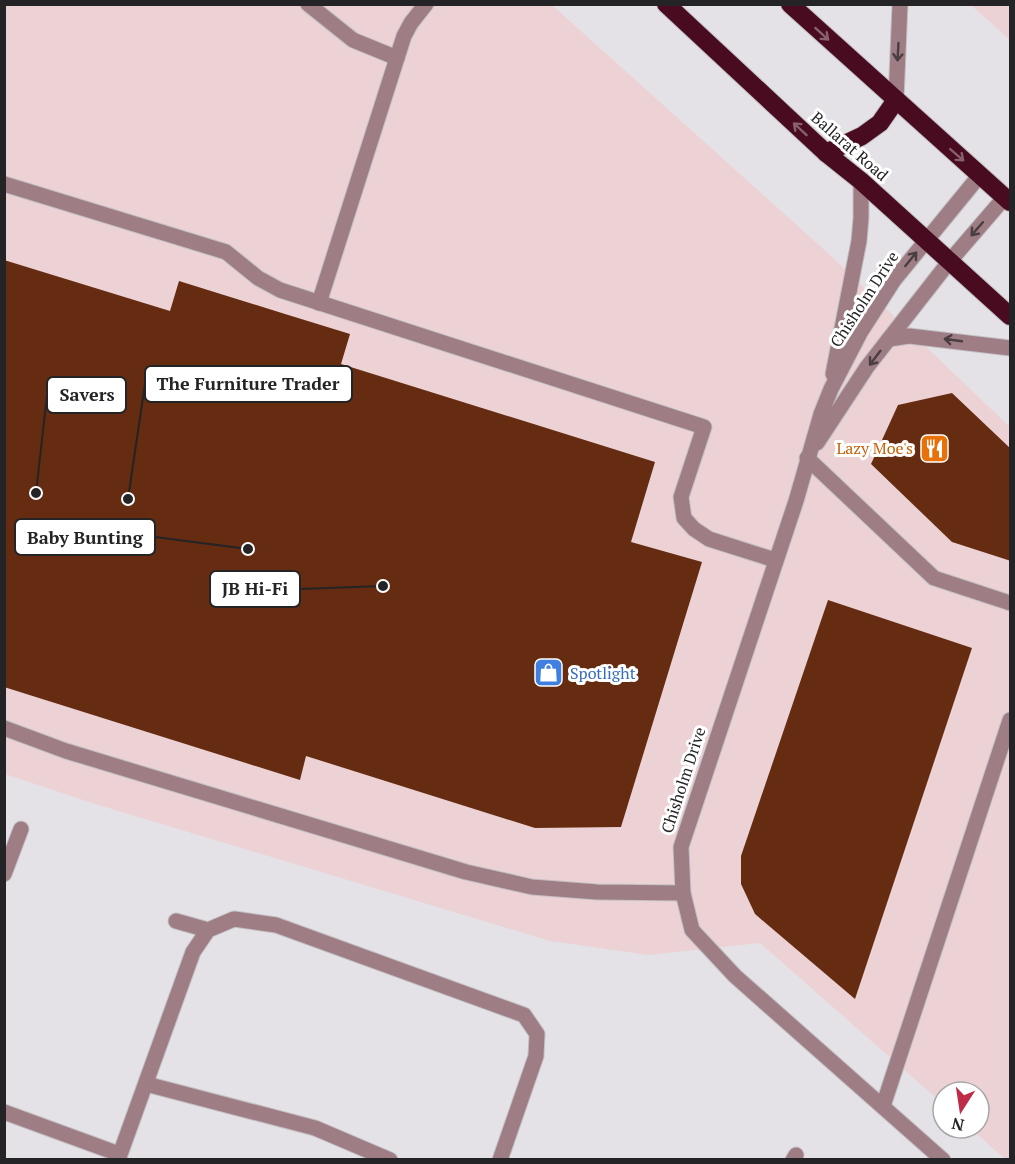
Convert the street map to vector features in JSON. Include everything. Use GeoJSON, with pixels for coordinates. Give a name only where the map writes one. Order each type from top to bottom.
{"type":"FeatureCollection","features":[{"type":"Feature","properties":{"kind":"highway","name":"Ballarat Road"},"geometry":{"type":"LineString","coordinates":[[666,4],[826,153],[861,181],[1011,316]]}},
{"type":"Feature","properties":{"kind":"highway"},"geometry":{"type":"LineString","coordinates":[[790,4],[1008,199]]}},
{"type":"Feature","properties":{"kind":"highway"},"geometry":{"type":"LineString","coordinates":[[826,153],[862,136],[880,123],[896,100]]}},
{"type":"Feature","properties":{"kind":"street"},"geometry":{"type":"LineString","coordinates":[[308,4],[353,40],[397,58]]}},
{"type":"Feature","properties":{"kind":"street"},"geometry":{"type":"LineString","coordinates":[[319,303],[397,58],[411,23],[426,4]]}},
{"type":"Feature","properties":{"kind":"street"},"geometry":{"type":"LineString","coordinates":[[896,100],[900,4]]}},
{"type":"Feature","properties":{"kind":"street","name":"Chisholm Drive"},"geometry":{"type":"LineString","coordinates":[[943,1160],[728,969],[692,930],[683,893],[681,847],[796,501],[807,458],[831,388],[860,333],[894,280],[980,175]]}},
{"type":"Feature","properties":{"kind":"street"},"geometry":{"type":"LineString","coordinates":[[831,388],[859,241],[861,181]]}},
{"type":"Feature","properties":{"kind":"street"},"geometry":{"type":"LineString","coordinates":[[4,184],[226,252],[258,278],[280,290],[704,427],[681,497],[684,518],[694,529],[709,539],[775,560]]}},
{"type":"Feature","properties":{"kind":"street","name":"Chisholm Drive"},"geometry":{"type":"LineString","coordinates":[[807,458],[889,339],[949,262],[1008,199]]}},
{"type":"Feature","properties":{"kind":"street"},"geometry":{"type":"LineString","coordinates":[[889,339],[909,336],[1011,348]]}},
{"type":"Feature","properties":{"kind":"street"},"geometry":{"type":"LineString","coordinates":[[807,458],[934,578],[1011,603]]}},
{"type":"Feature","properties":{"kind":"street"},"geometry":{"type":"LineString","coordinates":[[883,1106],[1011,720]]}},
{"type":"Feature","properties":{"kind":"street"},"geometry":{"type":"LineString","coordinates":[[4,728],[66,752],[465,872],[532,887],[597,892],[683,893]]}},
{"type":"Feature","properties":{"kind":"street"},"geometry":{"type":"LineString","coordinates":[[4,874],[21,829]]}},
{"type":"Feature","properties":{"kind":"street"},"geometry":{"type":"LineString","coordinates":[[4,1112],[118,1157],[193,952],[208,930],[234,919],[276,925],[525,1015],[537,1034],[536,1056],[500,1160]]}},
{"type":"Feature","properties":{"kind":"street"},"geometry":{"type":"LineString","coordinates":[[176,921],[208,930]]}},
{"type":"Feature","properties":{"kind":"street"},"geometry":{"type":"LineString","coordinates":[[146,1084],[315,1128],[390,1160]]}},
{"type":"Feature","properties":{"kind":"shaded area"},"geometry":{"type":"Polygon","coordinates":[[[5,5],[552,5],[829,254],[1010,427],[1010,1159],[1005,1159],[984,1140],[991,1140],[991,1080],[931,1080],[931,1093],[760,943],[648,955],[550,941],[95,804],[5,774],[5,5]]]}},
{"type":"Feature","properties":{"kind":"shaded area"},"geometry":{"type":"Polygon","coordinates":[[[971,5],[1010,5],[1010,40],[971,5]]]}},
{"type":"Feature","properties":{"kind":"building"},"geometry":{"type":"Polygon","coordinates":[[[4,260],[170,311],[179,281],[350,334],[341,364],[655,462],[631,542],[702,562],[621,827],[535,828],[306,756],[300,780],[4,687],[4,260]]]}},
{"type":"Feature","properties":{"kind":"building"},"geometry":{"type":"Polygon","coordinates":[[[952,393],[1011,449],[1011,561],[952,542],[871,464],[898,405],[952,393]]]}},
{"type":"Feature","properties":{"kind":"building"},"geometry":{"type":"Polygon","coordinates":[[[828,600],[972,648],[855,999],[755,914],[741,884],[741,856],[828,600]]]}},
{"type":"Feature","properties":{"kind":"place","name":"Lazy Moe's"},"geometry":{"type":"Point","coordinates":[934,448]}},
{"type":"Feature","properties":{"kind":"place","name":"Savers"},"geometry":{"type":"Point","coordinates":[36,493]}},
{"type":"Feature","properties":{"kind":"place","name":"The Furniture Trader"},"geometry":{"type":"Point","coordinates":[128,499]}},
{"type":"Feature","properties":{"kind":"place","name":"Baby Bunting"},"geometry":{"type":"Point","coordinates":[248,549]}},
{"type":"Feature","properties":{"kind":"place","name":"JB Hi-Fi"},"geometry":{"type":"Point","coordinates":[383,586]}},
{"type":"Feature","properties":{"kind":"place","name":"Spotlight"},"geometry":{"type":"Point","coordinates":[549,673]}}]}
